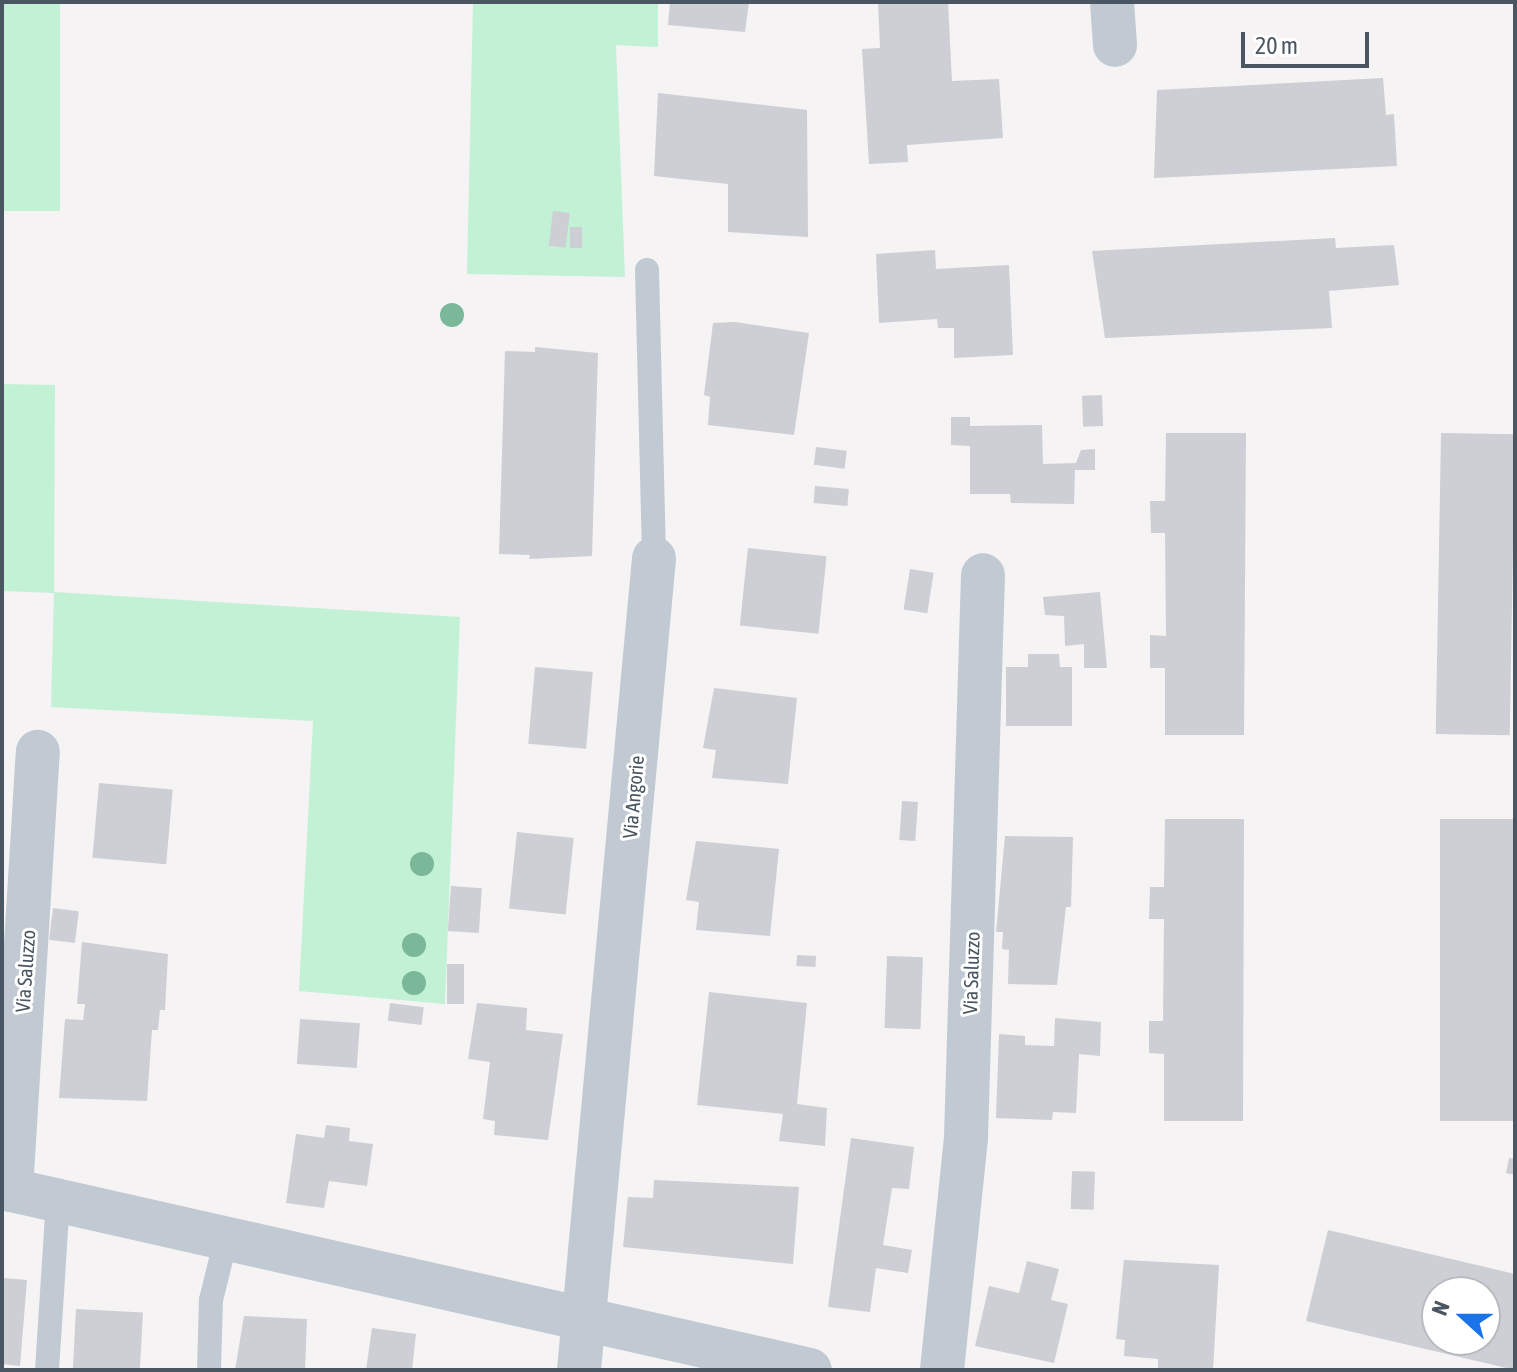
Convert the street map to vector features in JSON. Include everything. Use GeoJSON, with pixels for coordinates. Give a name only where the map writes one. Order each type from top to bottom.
{"type":"FeatureCollection","features":[{"type":"Feature","properties":{"kind":"street"},"geometry":{"type":"LineString","coordinates":[[1112,2],[1115,45]]}},
{"type":"Feature","properties":{"kind":"street","name":"Via Angorie"},"geometry":{"type":"LineString","coordinates":[[586,1323],[654,558]]}},
{"type":"Feature","properties":{"kind":"street","name":"Via Saluzzo"},"geometry":{"type":"LineString","coordinates":[[942,1370],[966,1137],[983,575]]}},
{"type":"Feature","properties":{"kind":"street","name":"Via Saluzzo"},"geometry":{"type":"LineString","coordinates":[[38,752],[6,1189],[586,1323],[810,1370]]}},
{"type":"Feature","properties":{"kind":"street"},"geometry":{"type":"LineString","coordinates":[[579,1370],[586,1323]]}},
{"type":"Feature","properties":{"kind":"lane","name":"Via Angorie"},"geometry":{"type":"LineString","coordinates":[[647,270],[654,558]]}},
{"type":"Feature","properties":{"kind":"lane"},"geometry":{"type":"LineString","coordinates":[[47,1370],[58,1201]]}},
{"type":"Feature","properties":{"kind":"lane"},"geometry":{"type":"LineString","coordinates":[[209,1370],[211,1300],[226,1239]]}},
{"type":"Feature","properties":{"kind":"green space"},"geometry":{"type":"Polygon","coordinates":[[[2,2],[60,2],[60,211],[2,211],[2,2]]]}},
{"type":"Feature","properties":{"kind":"green space"},"geometry":{"type":"Polygon","coordinates":[[[473,2],[658,2],[658,47],[616,45],[625,277],[467,274],[473,2]]]}},
{"type":"Feature","properties":{"kind":"green space"},"geometry":{"type":"Polygon","coordinates":[[[2,384],[55,385],[54,592],[460,617],[445,1004],[299,991],[313,721],[51,707],[54,593],[2,591],[2,384]]]}},
{"type":"Feature","properties":{"kind":"building"},"geometry":{"type":"Polygon","coordinates":[[[670,2],[749,2],[745,32],[668,25],[670,2]]]}},
{"type":"Feature","properties":{"kind":"building"},"geometry":{"type":"Polygon","coordinates":[[[878,2],[948,2],[952,81],[999,79],[1003,138],[907,145],[908,162],[869,164],[862,49],[880,48],[878,2]]]}},
{"type":"Feature","properties":{"kind":"building"},"geometry":{"type":"Polygon","coordinates":[[[1383,78],[1386,115],[1394,114],[1397,166],[1154,178],[1157,90],[1383,78]]]}},
{"type":"Feature","properties":{"kind":"building"},"geometry":{"type":"Polygon","coordinates":[[[658,93],[807,110],[808,237],[728,232],[728,184],[654,176],[658,93]]]}},
{"type":"Feature","properties":{"kind":"building"},"geometry":{"type":"Polygon","coordinates":[[[553,211],[570,213],[566,248],[549,246],[553,211]]]}},
{"type":"Feature","properties":{"kind":"building"},"geometry":{"type":"Polygon","coordinates":[[[570,227],[582,227],[582,248],[570,248],[570,227]]]}},
{"type":"Feature","properties":{"kind":"building"},"geometry":{"type":"Polygon","coordinates":[[[1335,238],[1336,248],[1394,245],[1399,285],[1329,291],[1332,328],[1105,338],[1092,251],[1335,238]]]}},
{"type":"Feature","properties":{"kind":"building"},"geometry":{"type":"Polygon","coordinates":[[[935,250],[936,269],[1009,265],[1013,355],[954,358],[954,328],[938,328],[937,319],[879,323],[876,254],[935,250]]]}},
{"type":"Feature","properties":{"kind":"building"},"geometry":{"type":"Polygon","coordinates":[[[735,322],[809,333],[794,435],[708,425],[710,397],[704,395],[713,323],[735,322]]]}},
{"type":"Feature","properties":{"kind":"building"},"geometry":{"type":"Polygon","coordinates":[[[535,347],[598,353],[592,556],[529,559],[530,555],[499,554],[505,351],[535,352],[535,347]]]}},
{"type":"Feature","properties":{"kind":"building"},"geometry":{"type":"Polygon","coordinates":[[[1102,395],[1103,426],[1083,427],[1082,396],[1102,395]]]}},
{"type":"Feature","properties":{"kind":"building"},"geometry":{"type":"Polygon","coordinates":[[[951,417],[970,417],[970,426],[1042,425],[1043,464],[1076,463],[1081,450],[1095,449],[1095,470],[1075,470],[1074,504],[1011,503],[1010,494],[970,494],[970,446],[951,445],[951,417]]]}},
{"type":"Feature","properties":{"kind":"building"},"geometry":{"type":"Polygon","coordinates":[[[1166,433],[1246,433],[1244,735],[1165,735],[1165,668],[1150,668],[1150,635],[1166,636],[1165,533],[1151,533],[1150,501],[1165,501],[1166,433]]]}},
{"type":"Feature","properties":{"kind":"building"},"geometry":{"type":"Polygon","coordinates":[[[1441,433],[1515,434],[1510,735],[1436,734],[1441,433]]]}},
{"type":"Feature","properties":{"kind":"building"},"geometry":{"type":"Polygon","coordinates":[[[816,447],[847,451],[845,469],[814,465],[816,447]]]}},
{"type":"Feature","properties":{"kind":"building"},"geometry":{"type":"Polygon","coordinates":[[[815,486],[849,489],[847,506],[814,503],[815,486]]]}},
{"type":"Feature","properties":{"kind":"building"},"geometry":{"type":"Polygon","coordinates":[[[748,548],[827,556],[818,634],[740,626],[748,548]]]}},
{"type":"Feature","properties":{"kind":"building"},"geometry":{"type":"Polygon","coordinates":[[[910,569],[934,573],[927,613],[904,609],[910,569]]]}},
{"type":"Feature","properties":{"kind":"building"},"geometry":{"type":"Polygon","coordinates":[[[1100,592],[1107,668],[1084,668],[1084,644],[1065,646],[1064,616],[1045,615],[1043,597],[1100,592]]]}},
{"type":"Feature","properties":{"kind":"building"},"geometry":{"type":"Polygon","coordinates":[[[1028,654],[1059,654],[1060,667],[1072,667],[1072,726],[1006,726],[1006,667],[1028,667],[1028,654]]]}},
{"type":"Feature","properties":{"kind":"building"},"geometry":{"type":"Polygon","coordinates":[[[535,667],[593,672],[586,749],[528,744],[535,667]]]}},
{"type":"Feature","properties":{"kind":"building"},"geometry":{"type":"Polygon","coordinates":[[[714,688],[797,698],[788,784],[712,778],[716,750],[703,748],[714,688]]]}},
{"type":"Feature","properties":{"kind":"building"},"geometry":{"type":"Polygon","coordinates":[[[99,783],[173,789],[166,864],[92,858],[99,783]]]}},
{"type":"Feature","properties":{"kind":"building"},"geometry":{"type":"Polygon","coordinates":[[[902,801],[918,802],[915,841],[899,840],[902,801]]]}},
{"type":"Feature","properties":{"kind":"building"},"geometry":{"type":"Polygon","coordinates":[[[1165,819],[1244,819],[1243,1121],[1164,1121],[1164,1054],[1149,1053],[1149,1021],[1163,1021],[1164,919],[1149,919],[1150,887],[1164,887],[1165,819]]]}},
{"type":"Feature","properties":{"kind":"building"},"geometry":{"type":"Polygon","coordinates":[[[1440,819],[1515,819],[1515,1121],[1440,1121],[1440,819]]]}},
{"type":"Feature","properties":{"kind":"building"},"geometry":{"type":"Polygon","coordinates":[[[517,832],[574,838],[566,915],[509,909],[517,832]]]}},
{"type":"Feature","properties":{"kind":"building"},"geometry":{"type":"Polygon","coordinates":[[[1005,836],[1073,837],[1071,907],[1066,907],[1057,985],[1008,984],[1009,950],[1002,949],[1003,932],[996,932],[1005,836]]]}},
{"type":"Feature","properties":{"kind":"building"},"geometry":{"type":"Polygon","coordinates":[[[696,841],[779,849],[770,936],[696,930],[699,902],[686,900],[696,841]]]}},
{"type":"Feature","properties":{"kind":"building"},"geometry":{"type":"Polygon","coordinates":[[[451,886],[482,888],[479,933],[448,931],[451,886]]]}},
{"type":"Feature","properties":{"kind":"building"},"geometry":{"type":"Polygon","coordinates":[[[53,908],[79,911],[75,943],[49,940],[53,908]]]}},
{"type":"Feature","properties":{"kind":"building"},"geometry":{"type":"Polygon","coordinates":[[[82,942],[168,954],[165,1010],[160,1010],[158,1030],[152,1030],[147,1101],[59,1098],[65,1019],[83,1020],[85,1004],[77,1004],[82,942]]]}},
{"type":"Feature","properties":{"kind":"building"},"geometry":{"type":"Polygon","coordinates":[[[797,955],[816,956],[815,967],[796,966],[797,955]]]}},
{"type":"Feature","properties":{"kind":"building"},"geometry":{"type":"Polygon","coordinates":[[[887,956],[923,957],[920,1029],[884,1028],[887,956]]]}},
{"type":"Feature","properties":{"kind":"building"},"geometry":{"type":"Polygon","coordinates":[[[447,964],[464,964],[464,1004],[447,1004],[447,964]]]}},
{"type":"Feature","properties":{"kind":"building"},"geometry":{"type":"Polygon","coordinates":[[[709,992],[807,1003],[797,1104],[827,1108],[825,1146],[779,1141],[783,1114],[697,1105],[709,992]]]}},
{"type":"Feature","properties":{"kind":"building"},"geometry":{"type":"Polygon","coordinates":[[[390,1003],[424,1007],[422,1025],[388,1021],[390,1003]]]}},
{"type":"Feature","properties":{"kind":"building"},"geometry":{"type":"Polygon","coordinates":[[[477,1003],[527,1008],[526,1030],[563,1034],[548,1140],[494,1135],[495,1121],[483,1119],[490,1062],[468,1059],[477,1003]]]}},
{"type":"Feature","properties":{"kind":"building"},"geometry":{"type":"Polygon","coordinates":[[[1055,1018],[1101,1022],[1100,1056],[1079,1054],[1076,1113],[1053,1112],[1052,1120],[996,1118],[999,1034],[1025,1036],[1025,1045],[1054,1046],[1055,1018]]]}},
{"type":"Feature","properties":{"kind":"building"},"geometry":{"type":"Polygon","coordinates":[[[300,1019],[360,1023],[357,1068],[297,1064],[300,1019]]]}},
{"type":"Feature","properties":{"kind":"building"},"geometry":{"type":"Polygon","coordinates":[[[326,1125],[350,1128],[349,1141],[373,1144],[367,1186],[329,1181],[324,1208],[286,1203],[296,1134],[324,1138],[326,1125]]]}},
{"type":"Feature","properties":{"kind":"building"},"geometry":{"type":"Polygon","coordinates":[[[851,1138],[914,1147],[909,1189],[892,1188],[883,1245],[912,1250],[908,1273],[876,1268],[870,1312],[828,1307],[851,1138]]]}},
{"type":"Feature","properties":{"kind":"building"},"geometry":{"type":"Polygon","coordinates":[[[1509,1158],[1515,1159],[1515,1175],[1506,1173],[1509,1158]]]}},
{"type":"Feature","properties":{"kind":"building"},"geometry":{"type":"Polygon","coordinates":[[[1072,1171],[1095,1172],[1094,1210],[1071,1209],[1072,1171]]]}},
{"type":"Feature","properties":{"kind":"building"},"geometry":{"type":"Polygon","coordinates":[[[654,1180],[799,1187],[793,1264],[623,1247],[628,1197],[653,1198],[654,1180]]]}},
{"type":"Feature","properties":{"kind":"building"},"geometry":{"type":"Polygon","coordinates":[[[1328,1230],[1515,1274],[1515,1370],[1455,1356],[1501,1356],[1501,1276],[1421,1276],[1421,1348],[1306,1321],[1328,1230]]]}},
{"type":"Feature","properties":{"kind":"building"},"geometry":{"type":"Polygon","coordinates":[[[1124,1260],[1219,1265],[1213,1370],[1158,1369],[1158,1359],[1124,1356],[1125,1340],[1116,1339],[1124,1260]]]}},
{"type":"Feature","properties":{"kind":"building"},"geometry":{"type":"Polygon","coordinates":[[[1027,1261],[1059,1269],[1051,1300],[1068,1304],[1054,1363],[975,1346],[989,1286],[1019,1293],[1027,1261]]]}},
{"type":"Feature","properties":{"kind":"building"},"geometry":{"type":"Polygon","coordinates":[[[2,1278],[27,1280],[20,1366],[2,1364],[2,1278]]]}},
{"type":"Feature","properties":{"kind":"building"},"geometry":{"type":"Polygon","coordinates":[[[76,1309],[143,1313],[140,1370],[73,1370],[76,1309]]]}},
{"type":"Feature","properties":{"kind":"building"},"geometry":{"type":"Polygon","coordinates":[[[244,1316],[307,1319],[305,1370],[235,1370],[244,1316]]]}},
{"type":"Feature","properties":{"kind":"building"},"geometry":{"type":"Polygon","coordinates":[[[372,1328],[416,1334],[412,1370],[366,1370],[372,1328]]]}}]}
